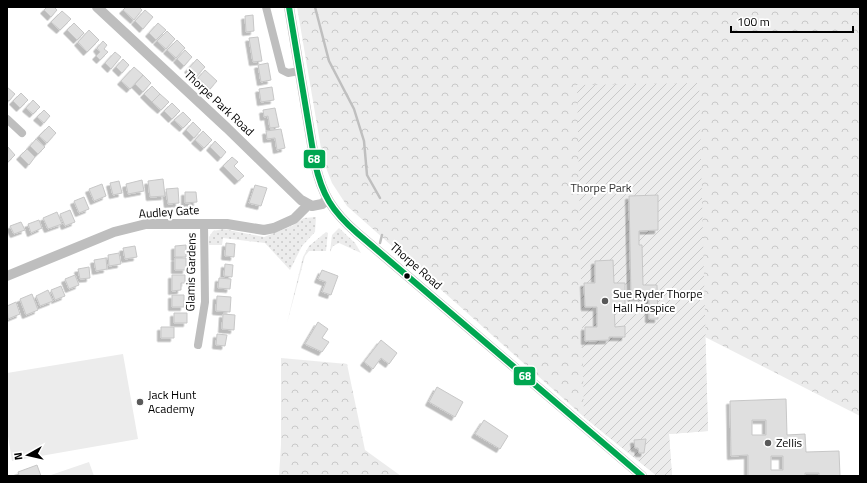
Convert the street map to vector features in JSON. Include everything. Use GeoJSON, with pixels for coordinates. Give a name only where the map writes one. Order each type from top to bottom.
{"type":"FeatureCollection","features":[{"type":"Feature","properties":{"kind":"street","name":"Thorpe Park Road"},"geometry":{"type":"LineString","coordinates":[[97,7],[308,204]]}},
{"type":"Feature","properties":{"kind":"street"},"geometry":{"type":"LineString","coordinates":[[266,7],[282,70],[288,73],[299,71]]}},
{"type":"Feature","properties":{"kind":"street","name":"Thorpe Road"},"geometry":{"type":"LineString","coordinates":[[289,7],[314,163],[319,184],[327,200],[338,215],[357,234],[642,476]]}},
{"type":"Feature","properties":{"kind":"street"},"geometry":{"type":"LineString","coordinates":[[7,119],[22,132]]}},
{"type":"Feature","properties":{"kind":"street"},"geometry":{"type":"LineString","coordinates":[[308,204],[317,206],[327,200]]}},
{"type":"Feature","properties":{"kind":"street","name":"Audley Gate"},"geometry":{"type":"LineString","coordinates":[[7,276],[114,232],[146,224],[204,223],[243,226],[264,230],[274,228],[294,219],[308,204]]}},
{"type":"Feature","properties":{"kind":"street","name":"Glamis Gardens"},"geometry":{"type":"LineString","coordinates":[[198,345],[205,302],[204,223]]}},
{"type":"Feature","properties":{"kind":"green space","name":"Thorpe Park"},"geometry":{"type":"Polygon","coordinates":[[[297,7],[860,7],[860,416],[705,337],[708,431],[669,434],[672,476],[657,476],[584,417],[347,206],[332,183],[323,160],[297,7]]]}},
{"type":"Feature","properties":{"kind":"green space"},"geometry":{"type":"Polygon","coordinates":[[[699,83],[708,431],[669,434],[672,476],[657,476],[584,417],[577,85],[699,83]]]}},
{"type":"Feature","properties":{"kind":"green space"},"geometry":{"type":"Polygon","coordinates":[[[316,217],[315,232],[302,246],[290,270],[265,243],[223,238],[222,245],[209,245],[209,237],[213,231],[223,229],[264,237],[292,226],[304,218],[316,217]]]}},
{"type":"Feature","properties":{"kind":"green space"},"geometry":{"type":"Polygon","coordinates":[[[339,228],[355,243],[361,253],[339,243],[333,246],[330,252],[332,235],[339,228]]]}},
{"type":"Feature","properties":{"kind":"green space"},"geometry":{"type":"Polygon","coordinates":[[[326,232],[328,233],[326,251],[309,251],[305,256],[287,323],[303,257],[309,246],[326,232]]]}},
{"type":"Feature","properties":{"kind":"green space"},"geometry":{"type":"Polygon","coordinates":[[[123,354],[138,439],[12,461],[7,430],[7,373],[123,354]]]}},
{"type":"Feature","properties":{"kind":"green space"},"geometry":{"type":"Polygon","coordinates":[[[281,358],[347,364],[365,450],[401,476],[279,476],[281,445],[281,358]]]}},
{"type":"Feature","properties":{"kind":"green space"},"geometry":{"type":"Polygon","coordinates":[[[89,462],[94,476],[48,476],[89,462]]]}},
{"type":"Feature","properties":{"kind":"building"},"geometry":{"type":"Polygon","coordinates":[[[47,7],[54,7],[57,10],[51,17],[44,10],[47,7]]]}},
{"type":"Feature","properties":{"kind":"building"},"geometry":{"type":"Polygon","coordinates":[[[126,7],[139,7],[142,10],[134,20],[123,10],[126,7]]]}},
{"type":"Feature","properties":{"kind":"building"},"geometry":{"type":"Polygon","coordinates":[[[145,10],[153,17],[143,29],[135,21],[145,10]]]}},
{"type":"Feature","properties":{"kind":"building"},"geometry":{"type":"Polygon","coordinates":[[[62,11],[71,19],[60,30],[51,22],[62,11]]]}},
{"type":"Feature","properties":{"kind":"building"},"geometry":{"type":"Polygon","coordinates":[[[253,15],[254,31],[246,32],[245,16],[253,15]]]}},
{"type":"Feature","properties":{"kind":"building"},"geometry":{"type":"Polygon","coordinates":[[[74,23],[84,33],[77,40],[67,30],[74,23]]]}},
{"type":"Feature","properties":{"kind":"building"},"geometry":{"type":"Polygon","coordinates":[[[158,23],[166,30],[156,40],[149,33],[158,23]]]}},
{"type":"Feature","properties":{"kind":"building"},"geometry":{"type":"Polygon","coordinates":[[[89,30],[99,40],[87,52],[78,42],[89,30]]]}},
{"type":"Feature","properties":{"kind":"building"},"geometry":{"type":"Polygon","coordinates":[[[167,31],[175,39],[166,49],[157,41],[167,31]]]}},
{"type":"Feature","properties":{"kind":"building"},"geometry":{"type":"Polygon","coordinates":[[[258,37],[262,61],[253,62],[249,38],[258,37]]]}},
{"type":"Feature","properties":{"kind":"building"},"geometry":{"type":"Polygon","coordinates":[[[177,40],[185,48],[176,58],[167,50],[177,40]]]}},
{"type":"Feature","properties":{"kind":"building"},"geometry":{"type":"Polygon","coordinates":[[[103,41],[107,45],[104,49],[108,52],[100,60],[96,56],[100,52],[97,48],[103,41]]]}},
{"type":"Feature","properties":{"kind":"building"},"geometry":{"type":"Polygon","coordinates":[[[185,50],[192,57],[184,66],[177,59],[185,50]]]}},
{"type":"Feature","properties":{"kind":"building"},"geometry":{"type":"Polygon","coordinates":[[[115,52],[121,57],[111,69],[105,63],[115,52]]]}},
{"type":"Feature","properties":{"kind":"building"},"geometry":{"type":"Polygon","coordinates":[[[123,59],[129,65],[122,73],[116,67],[123,59]]]}},
{"type":"Feature","properties":{"kind":"building"},"geometry":{"type":"Polygon","coordinates":[[[197,59],[205,67],[196,77],[188,69],[197,59]]]}},
{"type":"Feature","properties":{"kind":"building"},"geometry":{"type":"Polygon","coordinates":[[[268,63],[271,80],[261,82],[258,65],[268,63]]]}},
{"type":"Feature","properties":{"kind":"building"},"geometry":{"type":"Polygon","coordinates":[[[134,67],[143,75],[130,89],[121,81],[134,67]]]}},
{"type":"Feature","properties":{"kind":"building"},"geometry":{"type":"Polygon","coordinates":[[[205,70],[217,81],[210,89],[198,78],[205,70]]]}},
{"type":"Feature","properties":{"kind":"building"},"geometry":{"type":"Polygon","coordinates":[[[143,75],[151,83],[143,92],[135,84],[143,75]]]}},
{"type":"Feature","properties":{"kind":"building"},"geometry":{"type":"Polygon","coordinates":[[[152,86],[160,94],[152,102],[144,94],[152,86]]]}},
{"type":"Feature","properties":{"kind":"building"},"geometry":{"type":"Polygon","coordinates":[[[7,87],[15,94],[9,101],[7,99],[7,87]]]}},
{"type":"Feature","properties":{"kind":"building"},"geometry":{"type":"Polygon","coordinates":[[[272,87],[274,100],[261,102],[259,89],[272,87]]]}},
{"type":"Feature","properties":{"kind":"building"},"geometry":{"type":"Polygon","coordinates":[[[21,93],[28,100],[20,108],[13,101],[21,93]]]}},
{"type":"Feature","properties":{"kind":"building"},"geometry":{"type":"Polygon","coordinates":[[[160,94],[169,102],[161,110],[152,102],[160,94]]]}},
{"type":"Feature","properties":{"kind":"building"},"geometry":{"type":"Polygon","coordinates":[[[33,100],[40,107],[33,114],[26,108],[33,100]]]}},
{"type":"Feature","properties":{"kind":"building"},"geometry":{"type":"Polygon","coordinates":[[[172,103],[180,111],[172,119],[164,111],[172,103]]]}},
{"type":"Feature","properties":{"kind":"building"},"geometry":{"type":"Polygon","coordinates":[[[275,108],[279,127],[270,128],[268,116],[264,117],[263,110],[275,108]]]}},
{"type":"Feature","properties":{"kind":"building"},"geometry":{"type":"Polygon","coordinates":[[[44,110],[50,116],[44,123],[37,117],[44,110]]]}},
{"type":"Feature","properties":{"kind":"building"},"geometry":{"type":"Polygon","coordinates":[[[183,112],[191,120],[183,128],[174,120],[183,112]]]}},
{"type":"Feature","properties":{"kind":"building"},"geometry":{"type":"Polygon","coordinates":[[[193,122],[201,130],[194,138],[186,130],[193,122]]]}},
{"type":"Feature","properties":{"kind":"building"},"geometry":{"type":"Polygon","coordinates":[[[49,126],[56,133],[47,143],[39,136],[49,126]]]}},
{"type":"Feature","properties":{"kind":"building"},"geometry":{"type":"Polygon","coordinates":[[[281,129],[285,148],[277,150],[275,138],[267,139],[266,131],[281,129]]]}},
{"type":"Feature","properties":{"kind":"building"},"geometry":{"type":"Polygon","coordinates":[[[203,131],[212,140],[204,148],[195,140],[203,131]]]}},
{"type":"Feature","properties":{"kind":"building"},"geometry":{"type":"Polygon","coordinates":[[[36,139],[45,147],[38,154],[30,146],[36,139]]]}},
{"type":"Feature","properties":{"kind":"building"},"geometry":{"type":"Polygon","coordinates":[[[215,141],[226,152],[221,158],[210,147],[215,141]]]}},
{"type":"Feature","properties":{"kind":"building"},"geometry":{"type":"Polygon","coordinates":[[[8,147],[15,155],[8,162],[7,161],[8,147]]]}},
{"type":"Feature","properties":{"kind":"building"},"geometry":{"type":"Polygon","coordinates":[[[27,149],[35,157],[29,165],[20,156],[27,149]]]}},
{"type":"Feature","properties":{"kind":"building"},"geometry":{"type":"Polygon","coordinates":[[[232,157],[238,162],[234,166],[244,176],[238,181],[223,166],[232,157]]]}},
{"type":"Feature","properties":{"kind":"building"},"geometry":{"type":"Polygon","coordinates":[[[163,179],[165,196],[150,197],[148,181],[163,179]]]}},
{"type":"Feature","properties":{"kind":"building"},"geometry":{"type":"Polygon","coordinates":[[[142,180],[144,191],[128,194],[126,184],[142,180]]]}},
{"type":"Feature","properties":{"kind":"building"},"geometry":{"type":"Polygon","coordinates":[[[119,181],[122,193],[113,195],[110,183],[119,181]]]}},
{"type":"Feature","properties":{"kind":"building"},"geometry":{"type":"Polygon","coordinates":[[[102,184],[106,196],[94,201],[89,189],[102,184]]]}},
{"type":"Feature","properties":{"kind":"building"},"geometry":{"type":"Polygon","coordinates":[[[255,185],[267,188],[261,206],[249,203],[255,185]]]}},
{"type":"Feature","properties":{"kind":"building"},"geometry":{"type":"Polygon","coordinates":[[[178,188],[179,203],[168,204],[166,189],[178,188]]]}},
{"type":"Feature","properties":{"kind":"building"},"geometry":{"type":"Polygon","coordinates":[[[185,192],[196,192],[197,202],[185,203],[185,192]]]}},
{"type":"Feature","properties":{"kind":"building","name":"Sue Ryder Thorpe Hall Hospice"},"geometry":{"type":"Polygon","coordinates":[[[658,195],[658,230],[639,231],[639,245],[642,245],[643,285],[657,285],[658,319],[649,319],[649,297],[631,297],[629,196],[658,195]]]}},
{"type":"Feature","properties":{"kind":"building"},"geometry":{"type":"Polygon","coordinates":[[[84,197],[89,209],[79,213],[74,201],[84,197]]]}},
{"type":"Feature","properties":{"kind":"building"},"geometry":{"type":"Polygon","coordinates":[[[70,210],[75,222],[65,226],[60,214],[70,210]]]}},
{"type":"Feature","properties":{"kind":"building"},"geometry":{"type":"Polygon","coordinates":[[[57,212],[62,224],[48,229],[43,218],[57,212]]]}},
{"type":"Feature","properties":{"kind":"building"},"geometry":{"type":"Polygon","coordinates":[[[39,220],[42,228],[31,233],[28,224],[39,220]]]}},
{"type":"Feature","properties":{"kind":"building"},"geometry":{"type":"Polygon","coordinates":[[[21,222],[25,230],[14,234],[10,226],[21,222]]]}},
{"type":"Feature","properties":{"kind":"building"},"geometry":{"type":"Polygon","coordinates":[[[226,243],[235,244],[234,257],[225,256],[226,243]]]}},
{"type":"Feature","properties":{"kind":"building"},"geometry":{"type":"Polygon","coordinates":[[[186,245],[186,257],[175,257],[175,246],[186,245]]]}},
{"type":"Feature","properties":{"kind":"building"},"geometry":{"type":"Polygon","coordinates":[[[135,246],[137,257],[125,259],[123,248],[135,246]]]}},
{"type":"Feature","properties":{"kind":"building"},"geometry":{"type":"Polygon","coordinates":[[[119,253],[121,264],[109,266],[108,255],[119,253]]]}},
{"type":"Feature","properties":{"kind":"building"},"geometry":{"type":"Polygon","coordinates":[[[106,258],[107,269],[96,271],[94,260],[106,258]]]}},
{"type":"Feature","properties":{"kind":"building"},"geometry":{"type":"Polygon","coordinates":[[[175,258],[186,258],[186,270],[175,270],[175,258]]]}},
{"type":"Feature","properties":{"kind":"building","name":"Sue Ryder Thorpe Hall Hospice"},"geometry":{"type":"Polygon","coordinates":[[[613,260],[614,283],[625,283],[625,306],[614,306],[615,327],[625,326],[625,337],[609,337],[609,340],[585,341],[585,327],[597,327],[597,307],[585,307],[584,283],[595,283],[595,261],[613,260]]]}},
{"type":"Feature","properties":{"kind":"building"},"geometry":{"type":"Polygon","coordinates":[[[225,264],[233,265],[232,277],[224,276],[225,264]]]}},
{"type":"Feature","properties":{"kind":"building"},"geometry":{"type":"Polygon","coordinates":[[[89,267],[90,278],[80,279],[78,269],[89,267]]]}},
{"type":"Feature","properties":{"kind":"building"},"geometry":{"type":"Polygon","coordinates":[[[322,270],[338,276],[331,295],[322,292],[326,282],[318,279],[322,270]]]}},
{"type":"Feature","properties":{"kind":"building"},"geometry":{"type":"Polygon","coordinates":[[[75,275],[79,285],[69,289],[65,279],[75,275]]]}},
{"type":"Feature","properties":{"kind":"building"},"geometry":{"type":"Polygon","coordinates":[[[172,275],[185,275],[185,283],[181,283],[181,290],[172,291],[172,275]]]}},
{"type":"Feature","properties":{"kind":"building"},"geometry":{"type":"Polygon","coordinates":[[[219,278],[231,279],[230,289],[218,288],[219,278]]]}},
{"type":"Feature","properties":{"kind":"building"},"geometry":{"type":"Polygon","coordinates":[[[61,286],[65,296],[55,300],[51,290],[61,286]]]}},
{"type":"Feature","properties":{"kind":"building"},"geometry":{"type":"Polygon","coordinates":[[[48,290],[53,301],[40,306],[36,296],[48,290]]]}},
{"type":"Feature","properties":{"kind":"building"},"geometry":{"type":"Polygon","coordinates":[[[32,294],[38,310],[26,315],[20,299],[32,294]]]}},
{"type":"Feature","properties":{"kind":"building"},"geometry":{"type":"Polygon","coordinates":[[[172,295],[184,295],[184,307],[172,307],[172,295]]]}},
{"type":"Feature","properties":{"kind":"building"},"geometry":{"type":"Polygon","coordinates":[[[217,296],[231,297],[230,312],[216,311],[217,296]]]}},
{"type":"Feature","properties":{"kind":"building"},"geometry":{"type":"Polygon","coordinates":[[[16,302],[20,314],[8,319],[7,306],[16,302]]]}},
{"type":"Feature","properties":{"kind":"building"},"geometry":{"type":"Polygon","coordinates":[[[174,313],[187,313],[187,323],[174,323],[174,313]]]}},
{"type":"Feature","properties":{"kind":"building"},"geometry":{"type":"Polygon","coordinates":[[[223,314],[235,315],[234,330],[222,329],[223,314]]]}},
{"type":"Feature","properties":{"kind":"building"},"geometry":{"type":"Polygon","coordinates":[[[318,322],[328,329],[322,338],[329,342],[322,352],[305,344],[318,322]]]}},
{"type":"Feature","properties":{"kind":"building"},"geometry":{"type":"Polygon","coordinates":[[[161,327],[174,327],[174,338],[161,338],[161,327]]]}},
{"type":"Feature","properties":{"kind":"building"},"geometry":{"type":"Polygon","coordinates":[[[217,334],[227,335],[225,346],[216,345],[217,334]]]}},
{"type":"Feature","properties":{"kind":"building"},"geometry":{"type":"Polygon","coordinates":[[[381,340],[397,353],[389,364],[381,358],[373,369],[364,362],[381,340]]]}},
{"type":"Feature","properties":{"kind":"building"},"geometry":{"type":"Polygon","coordinates":[[[437,387],[463,402],[455,417],[429,402],[437,387]]]}},
{"type":"Feature","properties":{"kind":"building","name":"Zellis"},"geometry":{"type":"Polygon","coordinates":[[[786,399],[787,435],[805,434],[806,452],[839,451],[840,476],[819,476],[819,473],[805,473],[805,476],[748,476],[748,455],[731,456],[730,401],[786,399]],[[752,420],[752,435],[766,435],[766,420],[752,420]],[[771,456],[771,470],[783,470],[783,456],[771,456]]]}},
{"type":"Feature","properties":{"kind":"building"},"geometry":{"type":"Polygon","coordinates":[[[484,420],[508,436],[500,449],[475,434],[484,420]]]}},
{"type":"Feature","properties":{"kind":"building"},"geometry":{"type":"Polygon","coordinates":[[[646,439],[644,453],[639,453],[638,448],[635,448],[634,440],[646,439]]]}},
{"type":"Feature","properties":{"kind":"building"},"geometry":{"type":"Polygon","coordinates":[[[37,465],[41,476],[19,476],[18,472],[37,465]]]}},
{"type":"Feature","properties":{"kind":"waterway"},"geometry":{"type":"LineString","coordinates":[[315,7],[329,61],[354,109],[364,141],[367,175],[380,198]]}},
{"type":"Feature","properties":{"kind":"waterway"},"geometry":{"type":"LineString","coordinates":[[380,243],[382,235]]}},
{"type":"Feature","properties":{"kind":"transit line","name":"68"},"geometry":{"type":"LineString","coordinates":[[289,7],[315,163],[321,184],[329,202],[335,210],[357,233],[642,476]]}},
{"type":"Feature","properties":{"kind":"place","name":"Sue Ryder Thorpe Hall Hospice"},"geometry":{"type":"Point","coordinates":[605,301]}},
{"type":"Feature","properties":{"kind":"place","name":"Jack Hunt Academy"},"geometry":{"type":"Point","coordinates":[140,402]}},
{"type":"Feature","properties":{"kind":"place","name":"Zellis"},"geometry":{"type":"Point","coordinates":[768,443]}}]}
